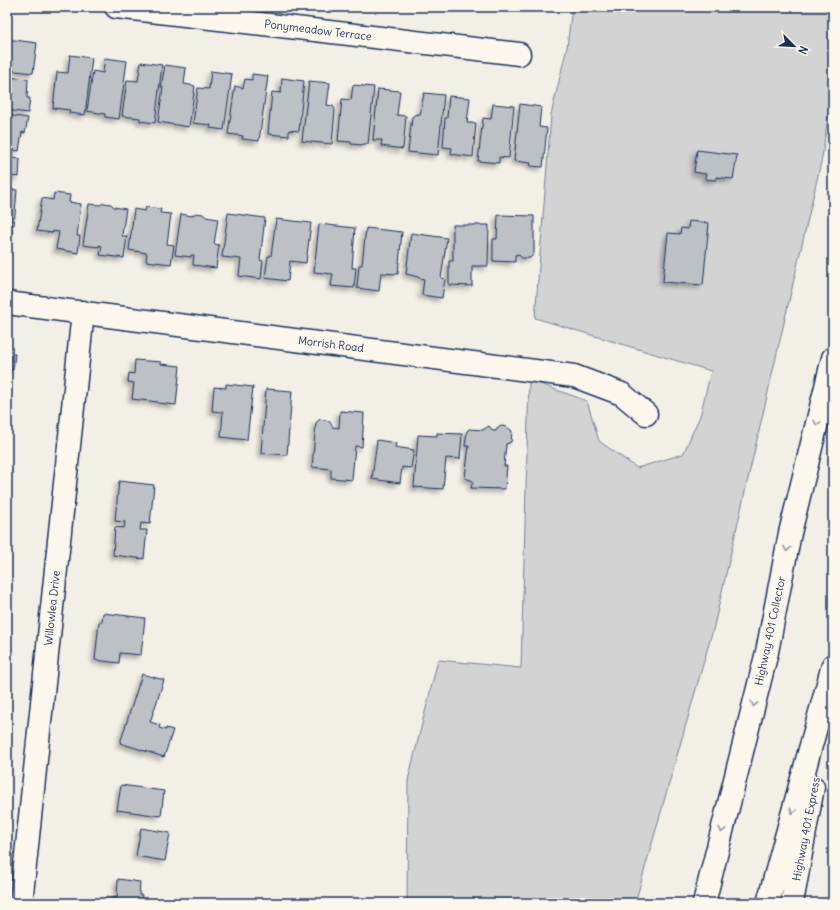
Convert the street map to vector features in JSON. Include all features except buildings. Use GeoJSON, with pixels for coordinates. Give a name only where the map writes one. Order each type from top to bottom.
{"type":"FeatureCollection","features":[{"type":"Feature","properties":{"kind":"main road","name":"Ponymeadow Terrace"},"geometry":{"type":"LineString","coordinates":[[116,7],[519,54]]}},
{"type":"Feature","properties":{"kind":"main road","name":"Morrish Road"},"geometry":{"type":"LineString","coordinates":[[7,303],[574,376],[622,394],[646,414]]}},
{"type":"Feature","properties":{"kind":"main road","name":"Willowlea Drive"},"geometry":{"type":"LineString","coordinates":[[22,903],[83,312]]}},
{"type":"Feature","properties":{"kind":"main road","name":"Highway 401 Collector"},"geometry":{"type":"LineString","coordinates":[[704,903],[767,652],[790,533],[833,358]]}},
{"type":"Feature","properties":{"kind":"main road"},"geometry":{"type":"LineString","coordinates":[[768,903],[833,665]]}},
{"type":"Feature","properties":{"kind":"main road","name":"Highway 401 Express"},"geometry":{"type":"LineString","coordinates":[[792,903],[833,684]]}},
{"type":"Feature","properties":{"kind":"shaded area"},"geometry":{"type":"Polygon","coordinates":[[[572,7],[833,7],[833,82],[822,158],[714,626],[635,903],[407,903],[408,780],[438,660],[521,668],[529,380],[587,401],[599,441],[637,468],[683,454],[700,416],[711,371],[535,318],[551,115],[567,47],[572,7]]]}}]}
